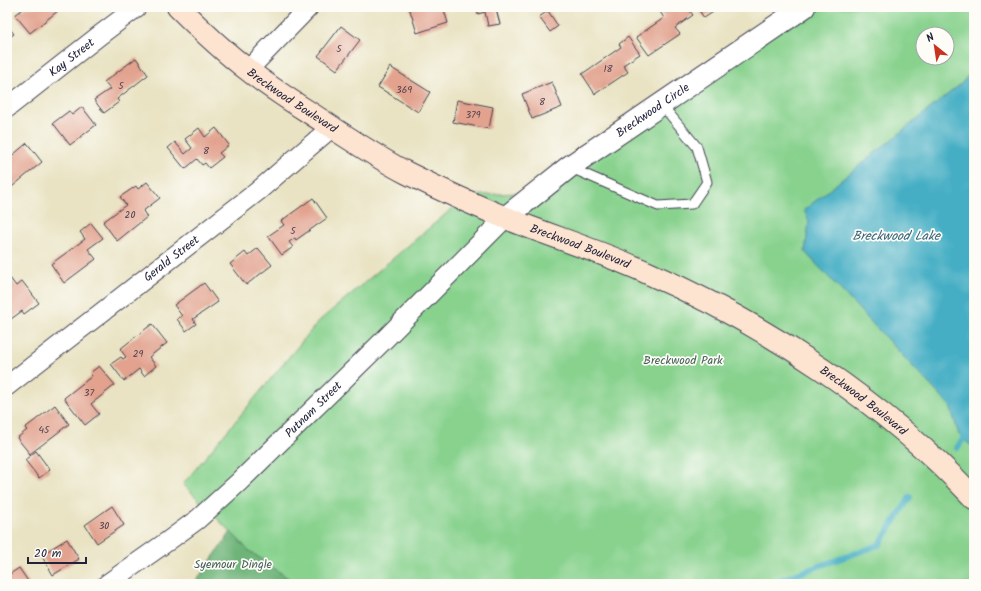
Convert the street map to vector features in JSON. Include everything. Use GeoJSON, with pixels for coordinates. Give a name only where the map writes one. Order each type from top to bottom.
{"type":"FeatureCollection","features":[{"type":"Feature","properties":{"kind":"main road","name":"Breckwood Boulevard"},"geometry":{"type":"LineString","coordinates":[[178,7],[248,70],[275,90],[367,151],[407,173],[505,218],[648,272],[721,308],[767,335],[823,371],[875,408],[935,458],[974,498]]}},
{"type":"Feature","properties":{"kind":"street","name":"Kay Street"},"geometry":{"type":"LineString","coordinates":[[7,108],[137,7]]}},
{"type":"Feature","properties":{"kind":"street"},"geometry":{"type":"LineString","coordinates":[[248,70],[310,7]]}},
{"type":"Feature","properties":{"kind":"street","name":"Breckwood Circle"},"geometry":{"type":"LineString","coordinates":[[505,218],[569,167],[804,7]]}},
{"type":"Feature","properties":{"kind":"street","name":"Gerald Street"},"geometry":{"type":"LineString","coordinates":[[7,386],[258,191],[332,127]]}},
{"type":"Feature","properties":{"kind":"street","name":"Putnam Street"},"geometry":{"type":"LineString","coordinates":[[107,584],[168,542],[240,482],[505,218]]}},
{"type":"Feature","properties":{"kind":"lane"},"geometry":{"type":"LineString","coordinates":[[569,167],[658,206],[692,204],[707,182],[698,147],[661,104]]}},
{"type":"Feature","properties":{"kind":"green space","name":"Breckwood Park"},"geometry":{"type":"Polygon","coordinates":[[[808,7],[974,7],[974,584],[296,584],[248,550],[183,484],[319,321],[467,196],[531,192],[808,7]]]}},
{"type":"Feature","properties":{"kind":"green space","name":"Syemour Dingle"},"geometry":{"type":"Polygon","coordinates":[[[231,532],[248,550],[296,584],[194,584],[231,532]]]}},
{"type":"Feature","properties":{"kind":"water","name":"Breckwood Lake"},"geometry":{"type":"Polygon","coordinates":[[[974,68],[974,444],[970,445],[959,435],[950,406],[805,252],[809,221],[804,210],[962,83],[974,68]]]}},
{"type":"Feature","properties":{"kind":"building"},"geometry":{"type":"Polygon","coordinates":[[[26,7],[57,7],[59,10],[30,33],[15,15],[26,7]]]}},
{"type":"Feature","properties":{"kind":"building"},"geometry":{"type":"Polygon","coordinates":[[[409,7],[443,7],[448,23],[417,33],[409,7]]]}},
{"type":"Feature","properties":{"kind":"building"},"geometry":{"type":"Polygon","coordinates":[[[477,7],[501,7],[496,9],[500,24],[488,26],[485,12],[478,14],[477,7]]]}},
{"type":"Feature","properties":{"kind":"building"},"geometry":{"type":"Polygon","coordinates":[[[657,7],[687,7],[693,15],[675,28],[680,34],[649,55],[636,37],[664,18],[657,7]]]}},
{"type":"Feature","properties":{"kind":"building"},"geometry":{"type":"Polygon","coordinates":[[[697,7],[721,7],[704,18],[697,7]]]}},
{"type":"Feature","properties":{"kind":"building"},"geometry":{"type":"Polygon","coordinates":[[[548,11],[558,26],[550,32],[539,17],[548,11]]]}},
{"type":"Feature","properties":{"kind":"building"},"geometry":{"type":"Polygon","coordinates":[[[7,25],[14,34],[7,39],[7,25]]]}},
{"type":"Feature","properties":{"kind":"building"},"geometry":{"type":"Polygon","coordinates":[[[341,26],[360,40],[337,70],[318,56],[341,26]]]}},
{"type":"Feature","properties":{"kind":"building"},"geometry":{"type":"Polygon","coordinates":[[[628,37],[640,54],[623,65],[628,72],[595,94],[582,74],[621,47],[619,44],[628,37]]]}},
{"type":"Feature","properties":{"kind":"building"},"geometry":{"type":"Polygon","coordinates":[[[136,58],[148,75],[117,99],[119,102],[104,113],[94,100],[110,89],[104,82],[136,58]]]}},
{"type":"Feature","properties":{"kind":"building"},"geometry":{"type":"Polygon","coordinates":[[[390,67],[430,92],[418,112],[378,87],[390,67]]]}},
{"type":"Feature","properties":{"kind":"building"},"geometry":{"type":"Polygon","coordinates":[[[552,82],[562,107],[532,119],[522,94],[552,82]]]}},
{"type":"Feature","properties":{"kind":"building"},"geometry":{"type":"Polygon","coordinates":[[[457,100],[493,107],[489,129],[453,122],[457,100]]]}},
{"type":"Feature","properties":{"kind":"building"},"geometry":{"type":"Polygon","coordinates":[[[82,107],[96,125],[70,145],[53,123],[69,111],[72,115],[82,107]]]}},
{"type":"Feature","properties":{"kind":"building"},"geometry":{"type":"Polygon","coordinates":[[[199,128],[205,137],[216,128],[229,145],[219,153],[223,157],[209,168],[205,163],[202,165],[197,159],[185,169],[168,148],[175,142],[185,154],[192,148],[185,139],[199,128]]]}},
{"type":"Feature","properties":{"kind":"building"},"geometry":{"type":"Polygon","coordinates":[[[27,143],[42,162],[7,191],[7,160],[27,143]]]}},
{"type":"Feature","properties":{"kind":"building"},"geometry":{"type":"Polygon","coordinates":[[[147,182],[160,198],[143,211],[147,217],[117,241],[103,222],[126,205],[120,197],[136,186],[138,189],[147,182]]]}},
{"type":"Feature","properties":{"kind":"building"},"geometry":{"type":"Polygon","coordinates":[[[313,198],[327,218],[296,240],[295,238],[289,242],[293,247],[282,255],[268,236],[284,225],[281,221],[313,198]]]}},
{"type":"Feature","properties":{"kind":"building"},"geometry":{"type":"Polygon","coordinates":[[[91,223],[103,238],[88,249],[96,259],[64,283],[51,264],[85,239],[80,232],[91,223]]]}},
{"type":"Feature","properties":{"kind":"building"},"geometry":{"type":"Polygon","coordinates":[[[258,248],[272,265],[246,285],[230,264],[245,252],[248,256],[258,248]]]}},
{"type":"Feature","properties":{"kind":"building"},"geometry":{"type":"Polygon","coordinates":[[[10,278],[16,286],[22,281],[39,303],[24,314],[22,311],[11,319],[7,314],[7,280],[10,278]]]}},
{"type":"Feature","properties":{"kind":"building"},"geometry":{"type":"Polygon","coordinates":[[[204,283],[218,302],[193,319],[196,324],[186,331],[177,319],[182,316],[174,305],[204,283]]]}},
{"type":"Feature","properties":{"kind":"building"},"geometry":{"type":"Polygon","coordinates":[[[152,324],[167,343],[149,357],[156,366],[144,376],[139,369],[124,381],[111,364],[121,357],[123,359],[126,357],[120,349],[152,324]]]}},
{"type":"Feature","properties":{"kind":"building"},"geometry":{"type":"Polygon","coordinates":[[[99,366],[115,385],[91,404],[99,414],[85,425],[64,398],[92,376],[90,373],[99,366]]]}},
{"type":"Feature","properties":{"kind":"building"},"geometry":{"type":"Polygon","coordinates":[[[55,405],[69,424],[30,454],[17,438],[27,430],[25,428],[55,405]]]}},
{"type":"Feature","properties":{"kind":"building"},"geometry":{"type":"Polygon","coordinates":[[[36,451],[50,470],[39,478],[25,460],[36,451]]]}},
{"type":"Feature","properties":{"kind":"building"},"geometry":{"type":"Polygon","coordinates":[[[112,506],[124,525],[97,543],[85,525],[112,506]]]}},
{"type":"Feature","properties":{"kind":"building"},"geometry":{"type":"Polygon","coordinates":[[[67,539],[79,559],[53,575],[41,555],[67,539]]]}},
{"type":"Feature","properties":{"kind":"building"},"geometry":{"type":"Polygon","coordinates":[[[19,568],[30,584],[7,584],[7,576],[19,568]]]}},
{"type":"Feature","properties":{"kind":"waterway"},"geometry":{"type":"LineString","coordinates":[[957,448],[974,423]]}},
{"type":"Feature","properties":{"kind":"waterway"},"geometry":{"type":"LineString","coordinates":[[768,584],[879,545],[910,497]]}}]}
